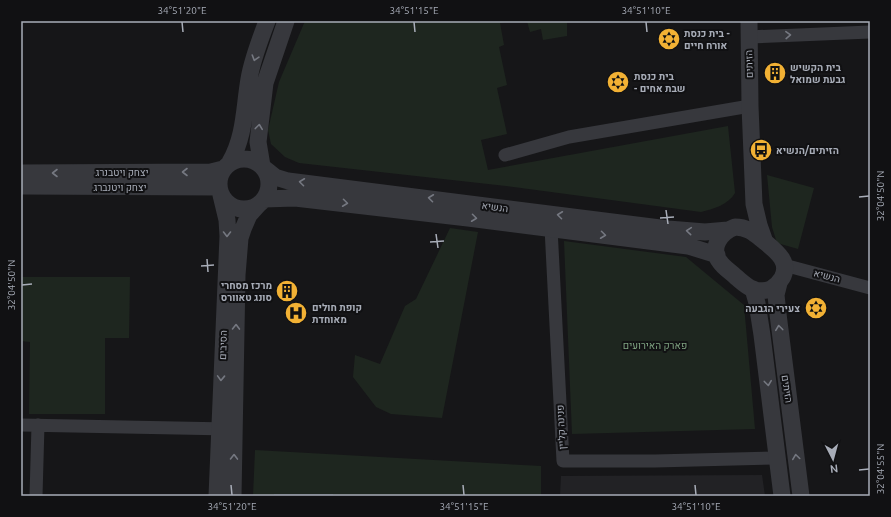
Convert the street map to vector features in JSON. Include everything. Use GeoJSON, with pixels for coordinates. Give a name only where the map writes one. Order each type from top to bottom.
{"type":"FeatureCollection","features":[{"type":"Feature","properties":{"kind":"street"},"geometry":{"type":"LineString","coordinates":[[267,21],[249,78],[243,127],[239,142],[218,181],[220,191],[226,202],[233,207],[242,209],[250,208],[261,202],[268,192],[270,184],[269,176],[264,168],[258,142],[266,83],[286,21]]}},
{"type":"Feature","properties":{"kind":"street"},"geometry":{"type":"LineString","coordinates":[[749,29],[870,32]]}},
{"type":"Feature","properties":{"kind":"street","name":"הזיתים"},"geometry":{"type":"LineString","coordinates":[[735,229],[753,215],[754,204],[749,29]]}},
{"type":"Feature","properties":{"kind":"street"},"geometry":{"type":"LineString","coordinates":[[505,155],[569,137],[750,106]]}},
{"type":"Feature","properties":{"kind":"street"},"geometry":{"type":"LineString","coordinates":[[226,166],[243,158],[250,159],[264,168]]}},
{"type":"Feature","properties":{"kind":"street","name":"יצחק ויטבנרג"},"geometry":{"type":"LineString","coordinates":[[21,173],[211,172],[226,166]]}},
{"type":"Feature","properties":{"kind":"street","name":"הנשיא"},"geometry":{"type":"LineString","coordinates":[[264,168],[275,177],[288,181],[668,229],[705,232],[735,229]]}},
{"type":"Feature","properties":{"kind":"street","name":"יצחק ויטנברג"},"geometry":{"type":"LineString","coordinates":[[21,186],[220,191]]}},
{"type":"Feature","properties":{"kind":"street","name":"הסיבים"},"geometry":{"type":"LineString","coordinates":[[220,191],[227,220],[228,236],[227,429],[233,496]]}},
{"type":"Feature","properties":{"kind":"street","name":"הנשיא"},"geometry":{"type":"LineString","coordinates":[[261,202],[295,198],[551,228],[688,246],[716,255]]}},
{"type":"Feature","properties":{"kind":"street","name":"הסיבים"},"geometry":{"type":"LineString","coordinates":[[217,496],[227,429],[240,238],[249,215],[261,202]]}},
{"type":"Feature","properties":{"kind":"street","name":"הזיתים"},"geometry":{"type":"LineString","coordinates":[[754,204],[759,226],[765,242]]}},
{"type":"Feature","properties":{"kind":"street","name":"פנינה קליין"},"geometry":{"type":"LineString","coordinates":[[551,228],[563,461],[655,461],[776,458]]}},
{"type":"Feature","properties":{"kind":"street"},"geometry":{"type":"LineString","coordinates":[[735,229],[750,230],[765,242],[779,253],[784,264],[783,276],[779,283],[767,290],[760,291],[752,289],[724,267],[719,262],[716,255],[718,241],[722,235],[735,229]]}},
{"type":"Feature","properties":{"kind":"street","name":"הנשיא"},"geometry":{"type":"LineString","coordinates":[[784,264],[870,288]]}},
{"type":"Feature","properties":{"kind":"street","name":"הזיתים"},"geometry":{"type":"LineString","coordinates":[[779,283],[776,295],[801,496]]}},
{"type":"Feature","properties":{"kind":"street","name":"הזיתים"},"geometry":{"type":"LineString","coordinates":[[752,289],[762,335],[776,458],[782,496]]}},
{"type":"Feature","properties":{"kind":"street"},"geometry":{"type":"LineString","coordinates":[[21,425],[227,429]]}},
{"type":"Feature","properties":{"kind":"street"},"geometry":{"type":"LineString","coordinates":[[36,496],[38,425]]}},
{"type":"Feature","properties":{"kind":"shaded area"},"geometry":{"type":"Polygon","coordinates":[[[762,475],[765,496],[560,496],[561,476],[762,475]]]}},
{"type":"Feature","properties":{"kind":"shaded area"},"geometry":{"type":"Polygon","coordinates":[[[274,494],[333,494],[333,496],[274,496],[274,494]]]}},
{"type":"Feature","properties":{"kind":"green space"},"geometry":{"type":"Polygon","coordinates":[[[305,21],[510,21],[500,23],[504,45],[499,47],[507,85],[497,88],[507,134],[481,140],[488,170],[728,126],[735,193],[728,201],[715,208],[701,212],[506,186],[299,163],[285,157],[271,144],[268,130],[279,82],[305,21]]]}},
{"type":"Feature","properties":{"kind":"green space"},"geometry":{"type":"Polygon","coordinates":[[[527,21],[567,21],[567,36],[543,40],[541,29],[530,32],[527,21]]]}},
{"type":"Feature","properties":{"kind":"green space"},"geometry":{"type":"Polygon","coordinates":[[[767,175],[814,188],[798,249],[777,243],[772,227],[767,175]]]}},
{"type":"Feature","properties":{"kind":"green space"},"geometry":{"type":"Polygon","coordinates":[[[450,228],[478,232],[442,418],[391,414],[376,407],[353,377],[355,355],[380,364],[405,306],[416,299],[450,228]]]}},
{"type":"Feature","properties":{"kind":"green space","name":"פארק האירועים"},"geometry":{"type":"Polygon","coordinates":[[[564,241],[686,257],[744,305],[755,429],[572,434],[564,241]]]}},
{"type":"Feature","properties":{"kind":"green space"},"geometry":{"type":"Polygon","coordinates":[[[21,277],[130,277],[129,338],[105,338],[105,414],[29,414],[30,342],[21,341],[21,277]]]}},
{"type":"Feature","properties":{"kind":"green space"},"geometry":{"type":"Polygon","coordinates":[[[255,450],[541,466],[541,496],[253,496],[255,450]]]}},
{"type":"Feature","properties":{"kind":"place","name":"בית כנסת - אורח חיים"},"geometry":{"type":"Point","coordinates":[669,39]}},
{"type":"Feature","properties":{"kind":"place","name":"בית הקשיש גבעת שמואל"},"geometry":{"type":"Point","coordinates":[775,73]}},
{"type":"Feature","properties":{"kind":"place","name":"בית כנסת - שבת אחים"},"geometry":{"type":"Point","coordinates":[618,82]}},
{"type":"Feature","properties":{"kind":"place","name":"הזיתים/הנשיא"},"geometry":{"type":"Point","coordinates":[761,150]}},
{"type":"Feature","properties":{"kind":"place","name":"מרכז מסחרי סונג טאוורס"},"geometry":{"type":"Point","coordinates":[287,291]}},
{"type":"Feature","properties":{"kind":"place","name":"צעירי הגבעה"},"geometry":{"type":"Point","coordinates":[816,308]}},
{"type":"Feature","properties":{"kind":"place","name":"קופת חולים מאוחדת"},"geometry":{"type":"Point","coordinates":[296,313]}}]}
